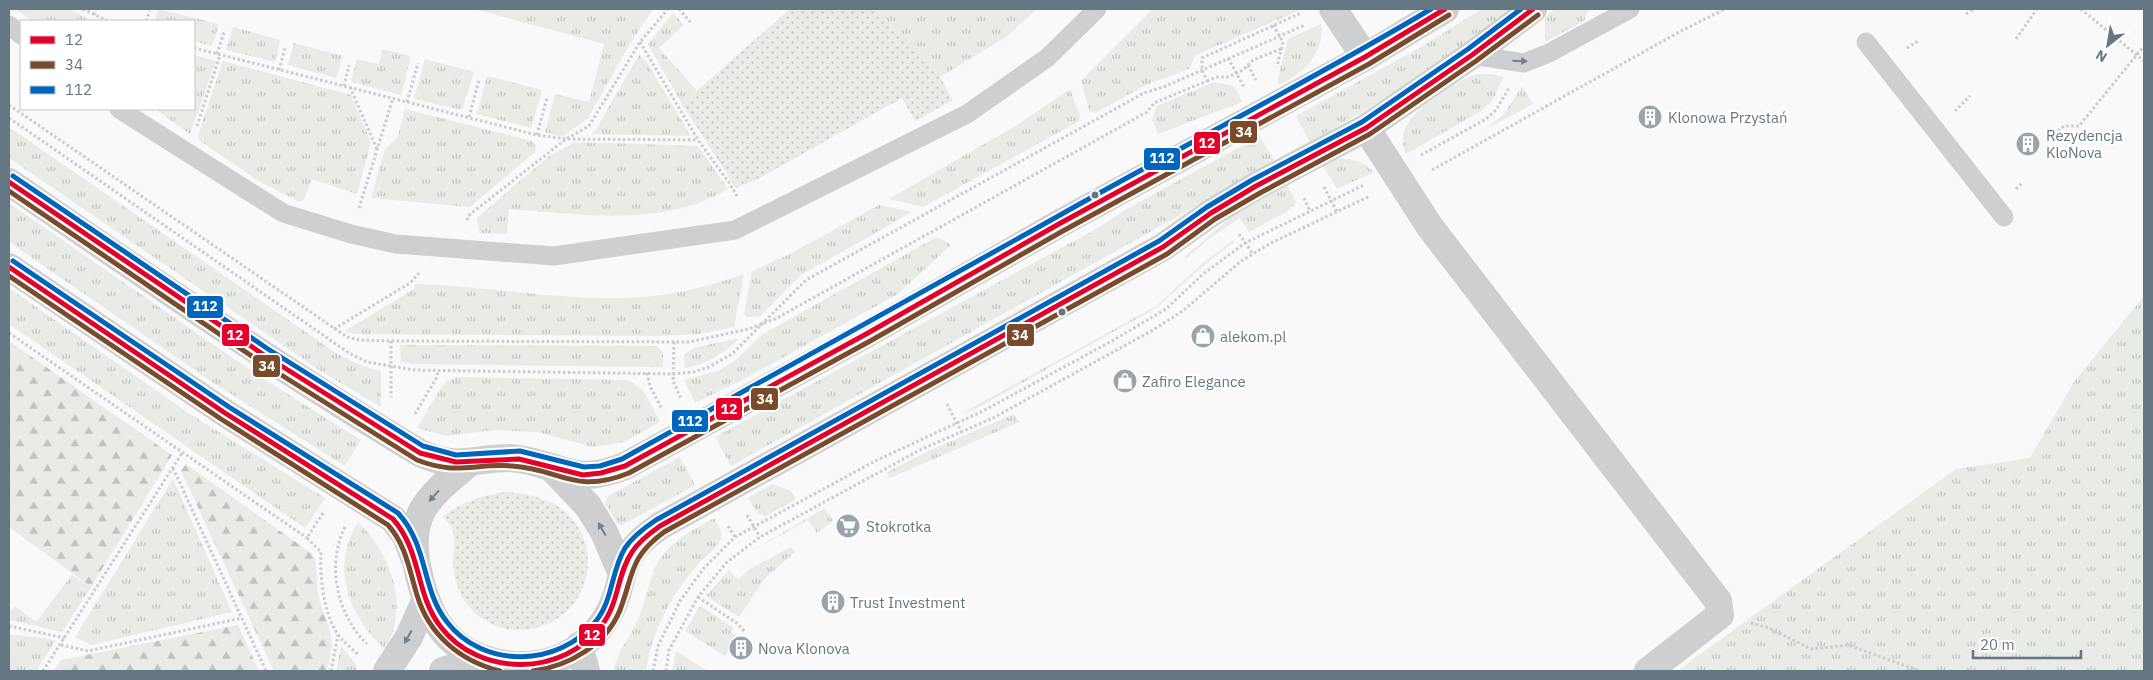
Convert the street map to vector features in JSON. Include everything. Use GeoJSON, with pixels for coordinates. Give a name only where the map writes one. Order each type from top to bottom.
{"type":"FeatureCollection","features":[{"type":"Feature","properties":{"kind":"street"},"geometry":{"type":"LineString","coordinates":[[1333,9],[1364,57]]}},
{"type":"Feature","properties":{"kind":"street"},"geometry":{"type":"LineString","coordinates":[[9,182],[220,328],[380,430],[437,461],[456,464],[510,458],[531,460],[578,475],[609,472],[625,466],[868,333],[1057,225],[1364,57],[1445,9]]}},
{"type":"Feature","properties":{"kind":"street"},"geometry":{"type":"LineString","coordinates":[[9,267],[225,413],[393,519],[406,536],[416,562],[426,601],[439,626],[454,641],[484,659],[530,669],[552,661],[583,659],[596,632],[610,613],[630,554],[643,539],[660,526],[1163,247],[1211,213],[1256,186],[1366,128],[1472,55],[1533,9]]}},
{"type":"Feature","properties":{"kind":"street"},"geometry":{"type":"LineString","coordinates":[[1366,128],[1430,227],[1718,601],[1720,615],[1648,671]]}},
{"type":"Feature","properties":{"kind":"street"},"geometry":{"type":"LineString","coordinates":[[416,562],[416,531],[422,512],[433,496],[470,463]]}},
{"type":"Feature","properties":{"kind":"street"},"geometry":{"type":"LineString","coordinates":[[551,467],[588,506],[613,549],[622,574]]}},
{"type":"Feature","properties":{"kind":"street"},"geometry":{"type":"LineString","coordinates":[[374,660],[409,637],[426,601]]}},
{"type":"Feature","properties":{"kind":"street"},"geometry":{"type":"LineString","coordinates":[[443,671],[484,659]]}},
{"type":"Feature","properties":{"kind":"lane"},"geometry":{"type":"LineString","coordinates":[[122,110],[283,213],[351,234],[396,244],[554,256],[735,230],[967,114],[1046,58],[1097,9]]}},
{"type":"Feature","properties":{"kind":"lane"},"geometry":{"type":"LineString","coordinates":[[1472,55],[1524,63],[1549,54],[1630,9]]}},
{"type":"Feature","properties":{"kind":"lane"},"geometry":{"type":"LineString","coordinates":[[9,25],[20,34]]}},
{"type":"Feature","properties":{"kind":"lane"},"geometry":{"type":"LineString","coordinates":[[1866,42],[2004,217]]}},
{"type":"Feature","properties":{"kind":"path"},"geometry":{"type":"LineString","coordinates":[[82,9],[106,20]]}},
{"type":"Feature","properties":{"kind":"path"},"geometry":{"type":"LineString","coordinates":[[94,15],[96,9]]}},
{"type":"Feature","properties":{"kind":"path"},"geometry":{"type":"LineString","coordinates":[[334,330],[410,283],[441,248],[466,236],[468,216],[566,139],[589,126],[640,42],[668,9]]}},
{"type":"Feature","properties":{"kind":"path"},"geometry":{"type":"LineString","coordinates":[[679,9],[691,23]]}},
{"type":"Feature","properties":{"kind":"path"},"geometry":{"type":"LineString","coordinates":[[1424,174],[1681,31],[1725,9]]}},
{"type":"Feature","properties":{"kind":"path"},"geometry":{"type":"LineString","coordinates":[[1966,14],[1974,9]]}},
{"type":"Feature","properties":{"kind":"path"},"geometry":{"type":"LineString","coordinates":[[2016,39],[2037,9]]}},
{"type":"Feature","properties":{"kind":"path"},"geometry":{"type":"LineString","coordinates":[[2081,9],[2144,61]]}},
{"type":"Feature","properties":{"kind":"path"},"geometry":{"type":"LineString","coordinates":[[146,20],[150,11]]}},
{"type":"Feature","properties":{"kind":"path"},"geometry":{"type":"LineString","coordinates":[[1207,80],[1217,77],[1228,77],[1243,70],[1253,60],[1281,49],[1283,42],[1273,25]]}},
{"type":"Feature","properties":{"kind":"path"},"geometry":{"type":"LineString","coordinates":[[188,152],[219,55],[224,32]]}},
{"type":"Feature","properties":{"kind":"path"},"geometry":{"type":"LineString","coordinates":[[640,42],[698,140],[730,184],[742,206],[747,224]]}},
{"type":"Feature","properties":{"kind":"path"},"geometry":{"type":"LineString","coordinates":[[2058,131],[2064,126],[2079,126],[2144,46]]}},
{"type":"Feature","properties":{"kind":"path"},"geometry":{"type":"LineString","coordinates":[[195,48],[536,135],[566,139],[698,140]]}},
{"type":"Feature","properties":{"kind":"path"},"geometry":{"type":"LineString","coordinates":[[279,70],[285,48]]}},
{"type":"Feature","properties":{"kind":"path"},"geometry":{"type":"LineString","coordinates":[[1228,58],[1245,90]]}},
{"type":"Feature","properties":{"kind":"path"},"geometry":{"type":"LineString","coordinates":[[407,102],[418,63]]}},
{"type":"Feature","properties":{"kind":"path"},"geometry":{"type":"LineString","coordinates":[[1419,156],[1486,119],[1496,110],[1524,63]]}},
{"type":"Feature","properties":{"kind":"path"},"geometry":{"type":"LineString","coordinates":[[344,86],[350,65]]}},
{"type":"Feature","properties":{"kind":"path"},"geometry":{"type":"LineString","coordinates":[[469,118],[479,80]]}},
{"type":"Feature","properties":{"kind":"path"},"geometry":{"type":"LineString","coordinates":[[350,88],[377,150]]}},
{"type":"Feature","properties":{"kind":"path"},"geometry":{"type":"LineString","coordinates":[[351,234],[393,98]]}},
{"type":"Feature","properties":{"kind":"path"},"geometry":{"type":"LineString","coordinates":[[536,135],[548,98]]}},
{"type":"Feature","properties":{"kind":"path"},"geometry":{"type":"LineString","coordinates":[[653,671],[658,646],[664,630],[691,584],[726,545],[735,538],[875,461],[983,410],[1112,341],[1166,308],[1236,248],[1261,233],[1369,182]]}},
{"type":"Feature","properties":{"kind":"path"},"geometry":{"type":"LineString","coordinates":[[1322,185],[1337,212]]}},
{"type":"Feature","properties":{"kind":"path"},"geometry":{"type":"LineString","coordinates":[[666,671],[669,650],[698,597],[727,562],[760,538],[920,450],[1002,414],[1154,330],[1184,310],[1242,261],[1271,243],[1371,196],[1378,196]]}},
{"type":"Feature","properties":{"kind":"path"},"geometry":{"type":"LineString","coordinates":[[9,333],[307,538],[321,552],[323,591],[329,613],[339,635],[374,660]]}},
{"type":"Feature","properties":{"kind":"path"},"geometry":{"type":"LineString","coordinates":[[391,341],[391,403]]}},
{"type":"Feature","properties":{"kind":"path"},"geometry":{"type":"LineString","coordinates":[[674,342],[673,381],[682,402]]}},
{"type":"Feature","properties":{"kind":"path"},"geometry":{"type":"LineString","coordinates":[[414,416],[437,377],[438,370]]}},
{"type":"Feature","properties":{"kind":"path"},"geometry":{"type":"LineString","coordinates":[[646,373],[650,386],[663,410]]}},
{"type":"Feature","properties":{"kind":"path"},"geometry":{"type":"LineString","coordinates":[[44,671],[182,453]]}},
{"type":"Feature","properties":{"kind":"path"},"geometry":{"type":"LineString","coordinates":[[172,467],[266,671]]}},
{"type":"Feature","properties":{"kind":"path"},"geometry":{"type":"LineString","coordinates":[[307,538],[326,509]]}},
{"type":"Feature","properties":{"kind":"path"},"geometry":{"type":"LineString","coordinates":[[745,512],[760,538]]}},
{"type":"Feature","properties":{"kind":"path"},"geometry":{"type":"LineString","coordinates":[[348,522],[339,542],[336,565],[337,587],[344,614],[374,660]]}},
{"type":"Feature","properties":{"kind":"path"},"geometry":{"type":"LineString","coordinates":[[698,597],[738,624],[744,632]]}},
{"type":"Feature","properties":{"kind":"path"},"geometry":{"type":"LineString","coordinates":[[1720,615],[1769,628],[1811,649],[1848,646],[1920,671]]}},
{"type":"Feature","properties":{"kind":"path"},"geometry":{"type":"LineString","coordinates":[[61,645],[88,651],[242,618]]}},
{"type":"Feature","properties":{"kind":"path"},"geometry":{"type":"LineString","coordinates":[[9,626],[65,638]]}},
{"type":"Feature","properties":{"kind":"path"},"geometry":{"type":"LineString","coordinates":[[331,671],[339,635]]}},
{"type":"Feature","properties":{"kind":"green space"},"geometry":{"type":"Polygon","coordinates":[[[15,9],[69,9],[91,20],[32,20],[15,9]]]}},
{"type":"Feature","properties":{"kind":"green space"},"geometry":{"type":"Polygon","coordinates":[[[158,9],[219,24],[212,46],[195,41],[195,20],[155,20],[158,9]]]}},
{"type":"Feature","properties":{"kind":"green space"},"geometry":{"type":"Polygon","coordinates":[[[474,9],[653,9],[628,47],[588,118],[562,137],[545,132],[555,94],[589,102],[604,44],[474,9]]]}},
{"type":"Feature","properties":{"kind":"green space"},"geometry":{"type":"Polygon","coordinates":[[[790,9],[871,9],[940,77],[953,100],[915,121],[902,98],[756,180],[736,188],[682,104],[790,9]]]}},
{"type":"Feature","properties":{"kind":"green space"},"geometry":{"type":"Polygon","coordinates":[[[871,9],[1037,9],[1006,37],[940,77],[871,9]]]}},
{"type":"Feature","properties":{"kind":"green space"},"geometry":{"type":"Polygon","coordinates":[[[1153,9],[1303,9],[1196,55],[1189,69],[1146,85],[1095,113],[1089,110],[1081,81],[1153,9]]]}},
{"type":"Feature","properties":{"kind":"green space"},"geometry":{"type":"Polygon","coordinates":[[[1482,9],[1514,9],[1402,89],[1310,142],[1296,116],[1421,47],[1482,9]]]}},
{"type":"Feature","properties":{"kind":"green space"},"geometry":{"type":"Polygon","coordinates":[[[1556,9],[1588,9],[1584,21],[1545,42],[1545,17],[1556,9]]]}},
{"type":"Feature","properties":{"kind":"green space"},"geometry":{"type":"Polygon","coordinates":[[[673,13],[684,25],[659,48],[698,92],[682,104],[648,44],[673,13]]]}},
{"type":"Feature","properties":{"kind":"green space"},"geometry":{"type":"Polygon","coordinates":[[[1321,24],[1322,34],[1316,53],[1304,69],[1279,85],[1277,82],[1288,39],[1321,24]]]}},
{"type":"Feature","properties":{"kind":"green space"},"geometry":{"type":"Polygon","coordinates":[[[233,27],[280,40],[275,62],[226,50],[233,27]]]}},
{"type":"Feature","properties":{"kind":"green space"},"geometry":{"type":"Polygon","coordinates":[[[294,43],[343,56],[336,78],[288,65],[294,43]]]}},
{"type":"Feature","properties":{"kind":"green space"},"geometry":{"type":"Polygon","coordinates":[[[382,49],[411,56],[401,95],[351,82],[357,59],[379,64],[382,49]]]}},
{"type":"Feature","properties":{"kind":"green space"},"geometry":{"type":"Polygon","coordinates":[[[195,55],[216,61],[190,134],[156,110],[195,110],[195,55]]]}},
{"type":"Feature","properties":{"kind":"green space"},"geometry":{"type":"Polygon","coordinates":[[[639,55],[646,61],[691,136],[590,134],[595,131],[639,55]]]}},
{"type":"Feature","properties":{"kind":"green space"},"geometry":{"type":"Polygon","coordinates":[[[425,59],[474,72],[462,110],[414,99],[425,59]]]}},
{"type":"Feature","properties":{"kind":"green space"},"geometry":{"type":"Polygon","coordinates":[[[223,61],[351,95],[371,142],[357,194],[312,179],[304,200],[299,202],[257,180],[199,140],[198,135],[223,61]]]}},
{"type":"Feature","properties":{"kind":"green space"},"geometry":{"type":"Polygon","coordinates":[[[1490,74],[1504,77],[1492,101],[1481,111],[1406,154],[1403,144],[1404,135],[1407,126],[1418,111],[1463,80],[1471,76],[1490,74]]]}},
{"type":"Feature","properties":{"kind":"green space"},"geometry":{"type":"Polygon","coordinates":[[[487,76],[542,90],[531,128],[477,114],[487,76]]]}},
{"type":"Feature","properties":{"kind":"green space"},"geometry":{"type":"Polygon","coordinates":[[[1214,82],[1234,86],[1242,102],[1158,134],[1152,119],[1157,106],[1214,82]]]}},
{"type":"Feature","properties":{"kind":"green space"},"geometry":{"type":"Polygon","coordinates":[[[1522,86],[1533,104],[1486,129],[1504,114],[1522,86]]]}},
{"type":"Feature","properties":{"kind":"green space"},"geometry":{"type":"Polygon","coordinates":[[[1070,89],[1080,116],[1079,121],[923,207],[889,199],[1019,124],[1070,89]]]}},
{"type":"Feature","properties":{"kind":"green space"},"geometry":{"type":"Polygon","coordinates":[[[405,109],[532,141],[536,147],[535,152],[470,207],[371,198],[385,149],[398,136],[405,109]]]}},
{"type":"Feature","properties":{"kind":"green space"},"geometry":{"type":"Polygon","coordinates":[[[9,127],[336,353],[358,364],[381,372],[381,407],[319,370],[9,158],[9,127]]]}},
{"type":"Feature","properties":{"kind":"green space"},"geometry":{"type":"Polygon","coordinates":[[[1260,136],[1275,162],[731,466],[715,437],[1094,230],[1132,206],[1260,136]]]}},
{"type":"Feature","properties":{"kind":"green space"},"geometry":{"type":"Polygon","coordinates":[[[575,142],[698,146],[728,189],[703,201],[649,214],[593,215],[509,209],[507,234],[479,233],[477,218],[548,157],[575,142]]]}},
{"type":"Feature","properties":{"kind":"green space"},"geometry":{"type":"Polygon","coordinates":[[[1339,159],[1349,159],[1358,162],[1374,172],[1337,189],[1322,164],[1339,159]]]}},
{"type":"Feature","properties":{"kind":"green space"},"geometry":{"type":"Polygon","coordinates":[[[1287,185],[1296,202],[1288,211],[1249,232],[1240,218],[1210,238],[1186,259],[1184,257],[1236,213],[1287,185]]]}},
{"type":"Feature","properties":{"kind":"green space"},"geometry":{"type":"Polygon","coordinates":[[[9,203],[259,376],[361,440],[345,466],[212,382],[9,242],[9,203]]]}},
{"type":"Feature","properties":{"kind":"green space"},"geometry":{"type":"Polygon","coordinates":[[[879,205],[912,212],[801,275],[760,316],[747,317],[744,314],[752,271],[788,255],[879,205]]]}},
{"type":"Feature","properties":{"kind":"green space"},"geometry":{"type":"Polygon","coordinates":[[[937,237],[951,245],[898,294],[742,380],[695,403],[684,380],[718,371],[737,359],[761,335],[937,237]]]}},
{"type":"Feature","properties":{"kind":"green space"},"geometry":{"type":"Polygon","coordinates":[[[1233,240],[1235,242],[1209,261],[1156,308],[979,407],[957,416],[1156,306],[1203,263],[1233,240]]]}},
{"type":"Feature","properties":{"kind":"green space"},"geometry":{"type":"Polygon","coordinates":[[[744,274],[734,327],[700,334],[660,336],[354,334],[345,331],[414,289],[415,284],[446,285],[570,297],[632,298],[684,291],[744,274]]]}},
{"type":"Feature","properties":{"kind":"green space"},"geometry":{"type":"Polygon","coordinates":[[[9,288],[190,414],[325,498],[305,528],[9,324],[9,288]]]}},
{"type":"Feature","properties":{"kind":"green space"},"geometry":{"type":"Polygon","coordinates":[[[2144,296],[2144,671],[1677,671],[1956,469],[2030,458],[2074,382],[2144,296]]]}},
{"type":"Feature","properties":{"kind":"green space"},"geometry":{"type":"Polygon","coordinates":[[[740,338],[715,357],[685,368],[684,355],[693,348],[740,338]]]}},
{"type":"Feature","properties":{"kind":"green space"},"geometry":{"type":"Polygon","coordinates":[[[9,341],[172,455],[91,587],[9,527],[9,341]]]}},
{"type":"Feature","properties":{"kind":"green space"},"geometry":{"type":"Polygon","coordinates":[[[400,345],[657,346],[663,352],[663,367],[414,364],[401,362],[400,345]]]}},
{"type":"Feature","properties":{"kind":"green space"},"geometry":{"type":"Polygon","coordinates":[[[457,377],[628,380],[643,390],[660,422],[624,442],[593,447],[537,432],[494,430],[446,436],[417,428],[442,386],[447,381],[457,377]]]}},
{"type":"Feature","properties":{"kind":"green space"},"geometry":{"type":"Polygon","coordinates":[[[1014,414],[1020,422],[890,478],[886,473],[926,452],[1014,414]]]}},
{"type":"Feature","properties":{"kind":"green space"},"geometry":{"type":"Polygon","coordinates":[[[680,457],[695,485],[622,525],[617,523],[605,502],[608,496],[680,457]]]}},
{"type":"Feature","properties":{"kind":"green space"},"geometry":{"type":"Polygon","coordinates":[[[186,464],[311,553],[315,558],[318,595],[330,631],[332,647],[327,671],[274,671],[181,471],[186,464]]]}},
{"type":"Feature","properties":{"kind":"green space"},"geometry":{"type":"Polygon","coordinates":[[[173,479],[232,612],[91,645],[75,637],[173,479]]]}},
{"type":"Feature","properties":{"kind":"green space"},"geometry":{"type":"Polygon","coordinates":[[[773,484],[791,491],[796,499],[766,516],[758,514],[748,498],[773,484]]]}},
{"type":"Feature","properties":{"kind":"green space"},"geometry":{"type":"Polygon","coordinates":[[[506,492],[531,495],[554,504],[572,518],[583,536],[588,555],[587,575],[580,594],[568,610],[551,622],[524,630],[498,626],[486,621],[468,605],[459,591],[454,574],[453,530],[442,517],[457,507],[473,500],[506,492]]]}},
{"type":"Feature","properties":{"kind":"green space"},"geometry":{"type":"Polygon","coordinates":[[[825,508],[833,521],[817,533],[808,520],[746,554],[825,508]]]}},
{"type":"Feature","properties":{"kind":"green space"},"geometry":{"type":"Polygon","coordinates":[[[714,518],[721,531],[721,539],[717,546],[698,564],[671,601],[653,642],[646,671],[613,671],[638,619],[652,577],[664,553],[679,539],[714,518]]]}},
{"type":"Feature","properties":{"kind":"green space"},"geometry":{"type":"Polygon","coordinates":[[[358,522],[380,549],[393,581],[396,616],[392,633],[385,649],[361,622],[347,590],[344,573],[345,556],[358,522]]]}},
{"type":"Feature","properties":{"kind":"green space"},"geometry":{"type":"Polygon","coordinates":[[[791,547],[795,552],[765,578],[739,617],[706,596],[729,570],[738,580],[749,569],[791,547]]]}},
{"type":"Feature","properties":{"kind":"green space"},"geometry":{"type":"Polygon","coordinates":[[[72,575],[91,587],[62,632],[9,620],[9,614],[15,606],[36,622],[72,575]]]}},
{"type":"Feature","properties":{"kind":"green space"},"geometry":{"type":"Polygon","coordinates":[[[700,606],[734,628],[731,632],[737,636],[725,656],[685,631],[700,606]]]}},
{"type":"Feature","properties":{"kind":"green space"},"geometry":{"type":"Polygon","coordinates":[[[238,625],[259,671],[53,671],[61,660],[238,625]]]}},
{"type":"Feature","properties":{"kind":"green space"},"geometry":{"type":"Polygon","coordinates":[[[9,634],[56,640],[36,671],[9,671],[9,634]]]}},
{"type":"Feature","properties":{"kind":"green space"},"geometry":{"type":"Polygon","coordinates":[[[341,646],[356,664],[357,671],[336,671],[341,646]]]}},
{"type":"Feature","properties":{"kind":"green space"},"geometry":{"type":"Polygon","coordinates":[[[676,651],[708,671],[672,671],[676,651]]]}},
{"type":"Feature","properties":{"kind":"transit line","name":"112"},"geometry":{"type":"LineString","coordinates":[[13,176],[268,349],[423,446],[456,455],[520,451],[584,467],[600,466],[622,459],[1431,9]]}},
{"type":"Feature","properties":{"kind":"transit line","name":"12"},"geometry":{"type":"LineString","coordinates":[[9,182],[264,355],[420,453],[456,462],[519,459],[583,475],[601,473],[625,466],[868,333],[1057,225],[1365,57],[1445,9]]}},
{"type":"Feature","properties":{"kind":"transit line","name":"112"},"geometry":{"type":"LineString","coordinates":[[13,261],[229,407],[398,513],[408,526],[415,540],[439,609],[447,622],[462,637],[480,648],[500,655],[521,657],[542,654],[562,648],[580,636],[596,621],[606,604],[620,557],[625,548],[639,532],[656,520],[1159,241],[1207,207],[1252,180],[1362,122],[1468,49],[1521,9]]}},
{"type":"Feature","properties":{"kind":"transit line","name":"12"},"geometry":{"type":"LineString","coordinates":[[9,267],[225,413],[393,519],[409,545],[426,600],[432,613],[440,626],[457,643],[476,655],[498,662],[521,664],[544,662],[566,654],[585,642],[602,625],[612,607],[623,570],[632,552],[641,541],[660,526],[1163,247],[1211,213],[1256,186],[1366,128],[1472,55],[1533,9]]}},
{"type":"Feature","properties":{"kind":"transit line","name":"34"},"geometry":{"type":"LineString","coordinates":[[9,191],[259,361],[417,460],[432,465],[455,468],[498,466],[529,468],[568,479],[594,482],[629,473],[872,340],[1061,232],[1369,64],[1449,15]]}},
{"type":"Feature","properties":{"kind":"transit line","name":"34"},"geometry":{"type":"LineString","coordinates":[[533,671],[573,659],[585,652],[606,634],[620,610],[638,558],[664,532],[1167,254],[1215,219],[1370,134],[1476,61],[1538,15]]}},
{"type":"Feature","properties":{"kind":"transit line","name":"34"},"geometry":{"type":"LineString","coordinates":[[9,276],[221,419],[388,525],[403,549],[422,609],[438,634],[459,653],[472,661],[500,671]]}},
{"type":"Feature","properties":{"kind":"place","name":"Klonowa Przystań"},"geometry":{"type":"Point","coordinates":[1650,117]}},
{"type":"Feature","properties":{"kind":"place","name":"Rezydencja KloNova"},"geometry":{"type":"Point","coordinates":[2028,144]}},
{"type":"Feature","properties":{"kind":"place","name":"alekom.pl"},"geometry":{"type":"Point","coordinates":[1203,336]}},
{"type":"Feature","properties":{"kind":"place","name":"Zafiro Elegance"},"geometry":{"type":"Point","coordinates":[1125,381]}},
{"type":"Feature","properties":{"kind":"place","name":"Stokrotka"},"geometry":{"type":"Point","coordinates":[848,526]}},
{"type":"Feature","properties":{"kind":"place","name":"Trust Investment"},"geometry":{"type":"Point","coordinates":[833,602]}},
{"type":"Feature","properties":{"kind":"place","name":"Nova Klonova"},"geometry":{"type":"Point","coordinates":[741,648]}}]}
